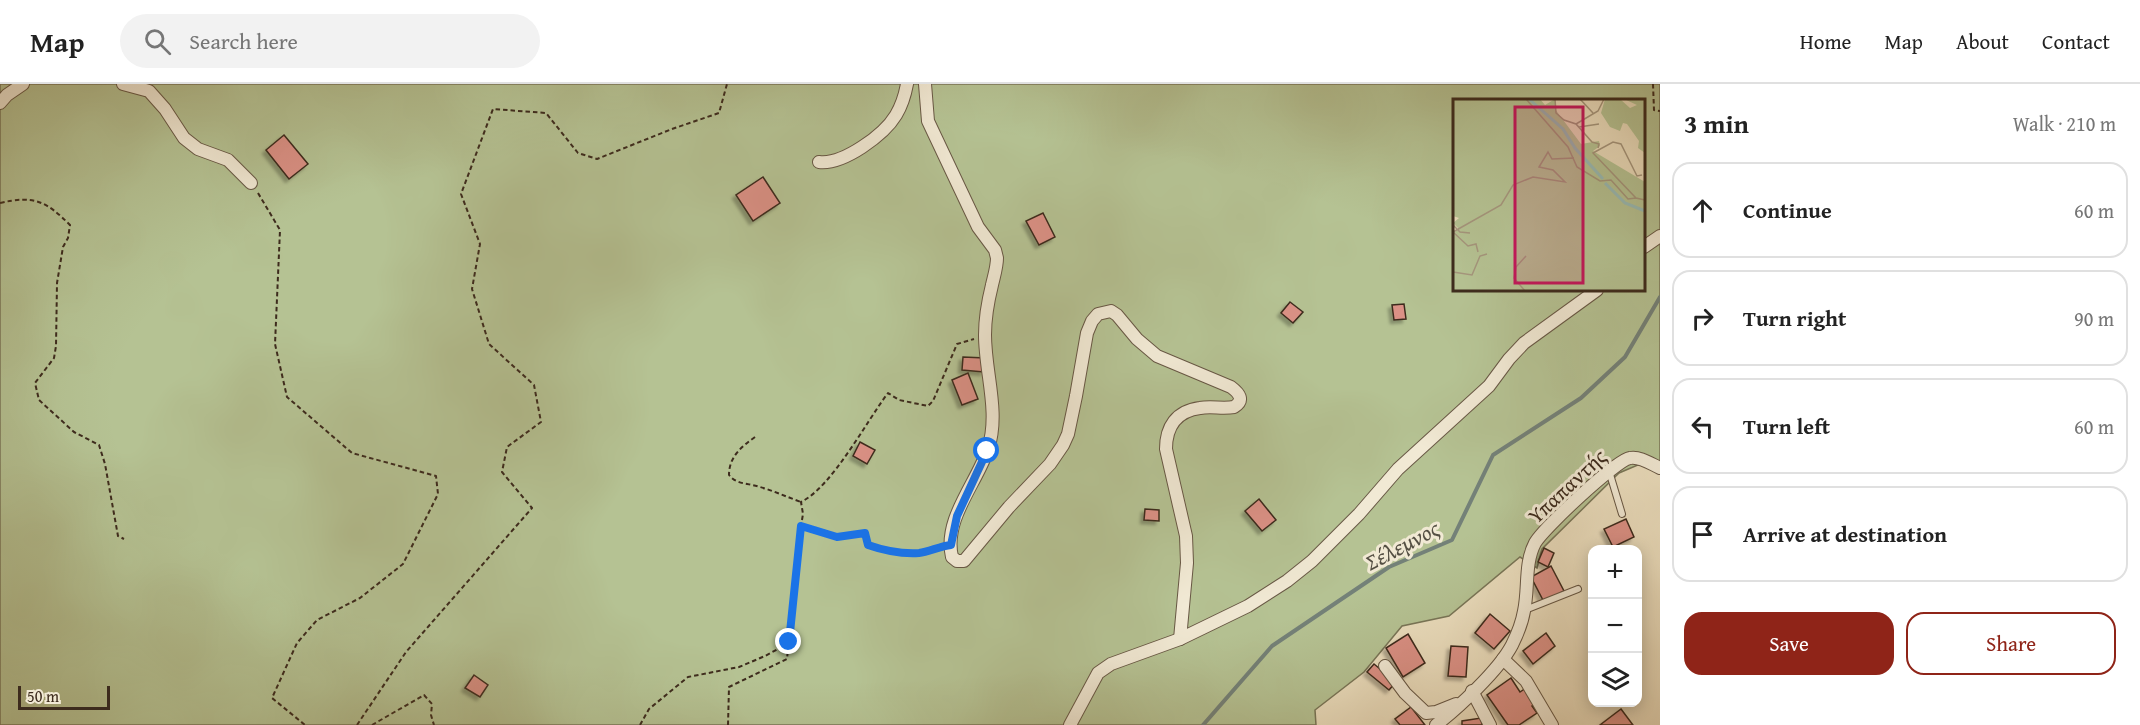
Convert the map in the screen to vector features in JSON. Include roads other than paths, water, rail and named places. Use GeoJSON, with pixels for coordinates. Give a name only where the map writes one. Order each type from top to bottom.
{"type":"FeatureCollection","features":[{"type":"Feature","properties":{"kind":"street"},"geometry":{"type":"LineString","coordinates":[[0,103],[23,84]]}},
{"type":"Feature","properties":{"kind":"street"},"geometry":{"type":"LineString","coordinates":[[123,84],[149,91],[165,109],[184,138],[198,148],[228,160],[251,183]]}},
{"type":"Feature","properties":{"kind":"street"},"geometry":{"type":"LineString","coordinates":[[819,162],[830,162],[851,153],[869,142],[885,128],[900,106],[907,84]]}},
{"type":"Feature","properties":{"kind":"street"},"geometry":{"type":"LineString","coordinates":[[925,84],[928,121],[978,227],[995,250],[997,264],[985,336],[993,410],[990,440],[957,516],[951,545],[952,557],[957,561],[964,561],[989,529],[1050,464],[1063,445],[1068,434],[1087,333],[1098,314],[1111,311],[1118,315],[1137,339],[1157,356],[1231,387],[1239,393],[1239,404],[1234,407],[1199,408],[1184,413],[1168,428],[1166,449],[1186,536],[1187,563],[1180,639]]}},
{"type":"Feature","properties":{"kind":"street"},"geometry":{"type":"LineString","coordinates":[[1645,246],[1660,236]]}},
{"type":"Feature","properties":{"kind":"street"},"geometry":{"type":"LineString","coordinates":[[1070,725],[1098,673],[1111,664],[1180,639],[1248,606],[1312,561],[1359,514],[1398,469],[1489,386],[1524,343],[1596,291]]}},
{"type":"Feature","properties":{"kind":"street","name":"Υπαπαντής"},"geometry":{"type":"LineString","coordinates":[[1436,725],[1503,659],[1519,630],[1524,610],[1528,567],[1535,543],[1609,470],[1625,459],[1637,457],[1660,468]]}},
{"type":"Feature","properties":{"kind":"street"},"geometry":{"type":"LineString","coordinates":[[1503,659],[1526,681],[1552,725]]}},
{"type":"Feature","properties":{"kind":"street"},"geometry":{"type":"LineString","coordinates":[[1385,666],[1406,693],[1426,713],[1436,712],[1462,701]]}},
{"type":"Feature","properties":{"kind":"street"},"geometry":{"type":"LineString","coordinates":[[1472,691],[1490,725]]}},
{"type":"Feature","properties":{"kind":"lane"},"geometry":{"type":"LineString","coordinates":[[1609,470],[1622,513]]}},
{"type":"Feature","properties":{"kind":"lane"},"geometry":{"type":"LineString","coordinates":[[1524,610],[1578,589]]}},
{"type":"Feature","properties":{"kind":"waterway","name":"Σέλεμνος"},"geometry":{"type":"LineString","coordinates":[[1203,725],[1272,646],[1389,567],[1452,540],[1493,455],[1581,398],[1625,357],[1660,297]]}}]}
